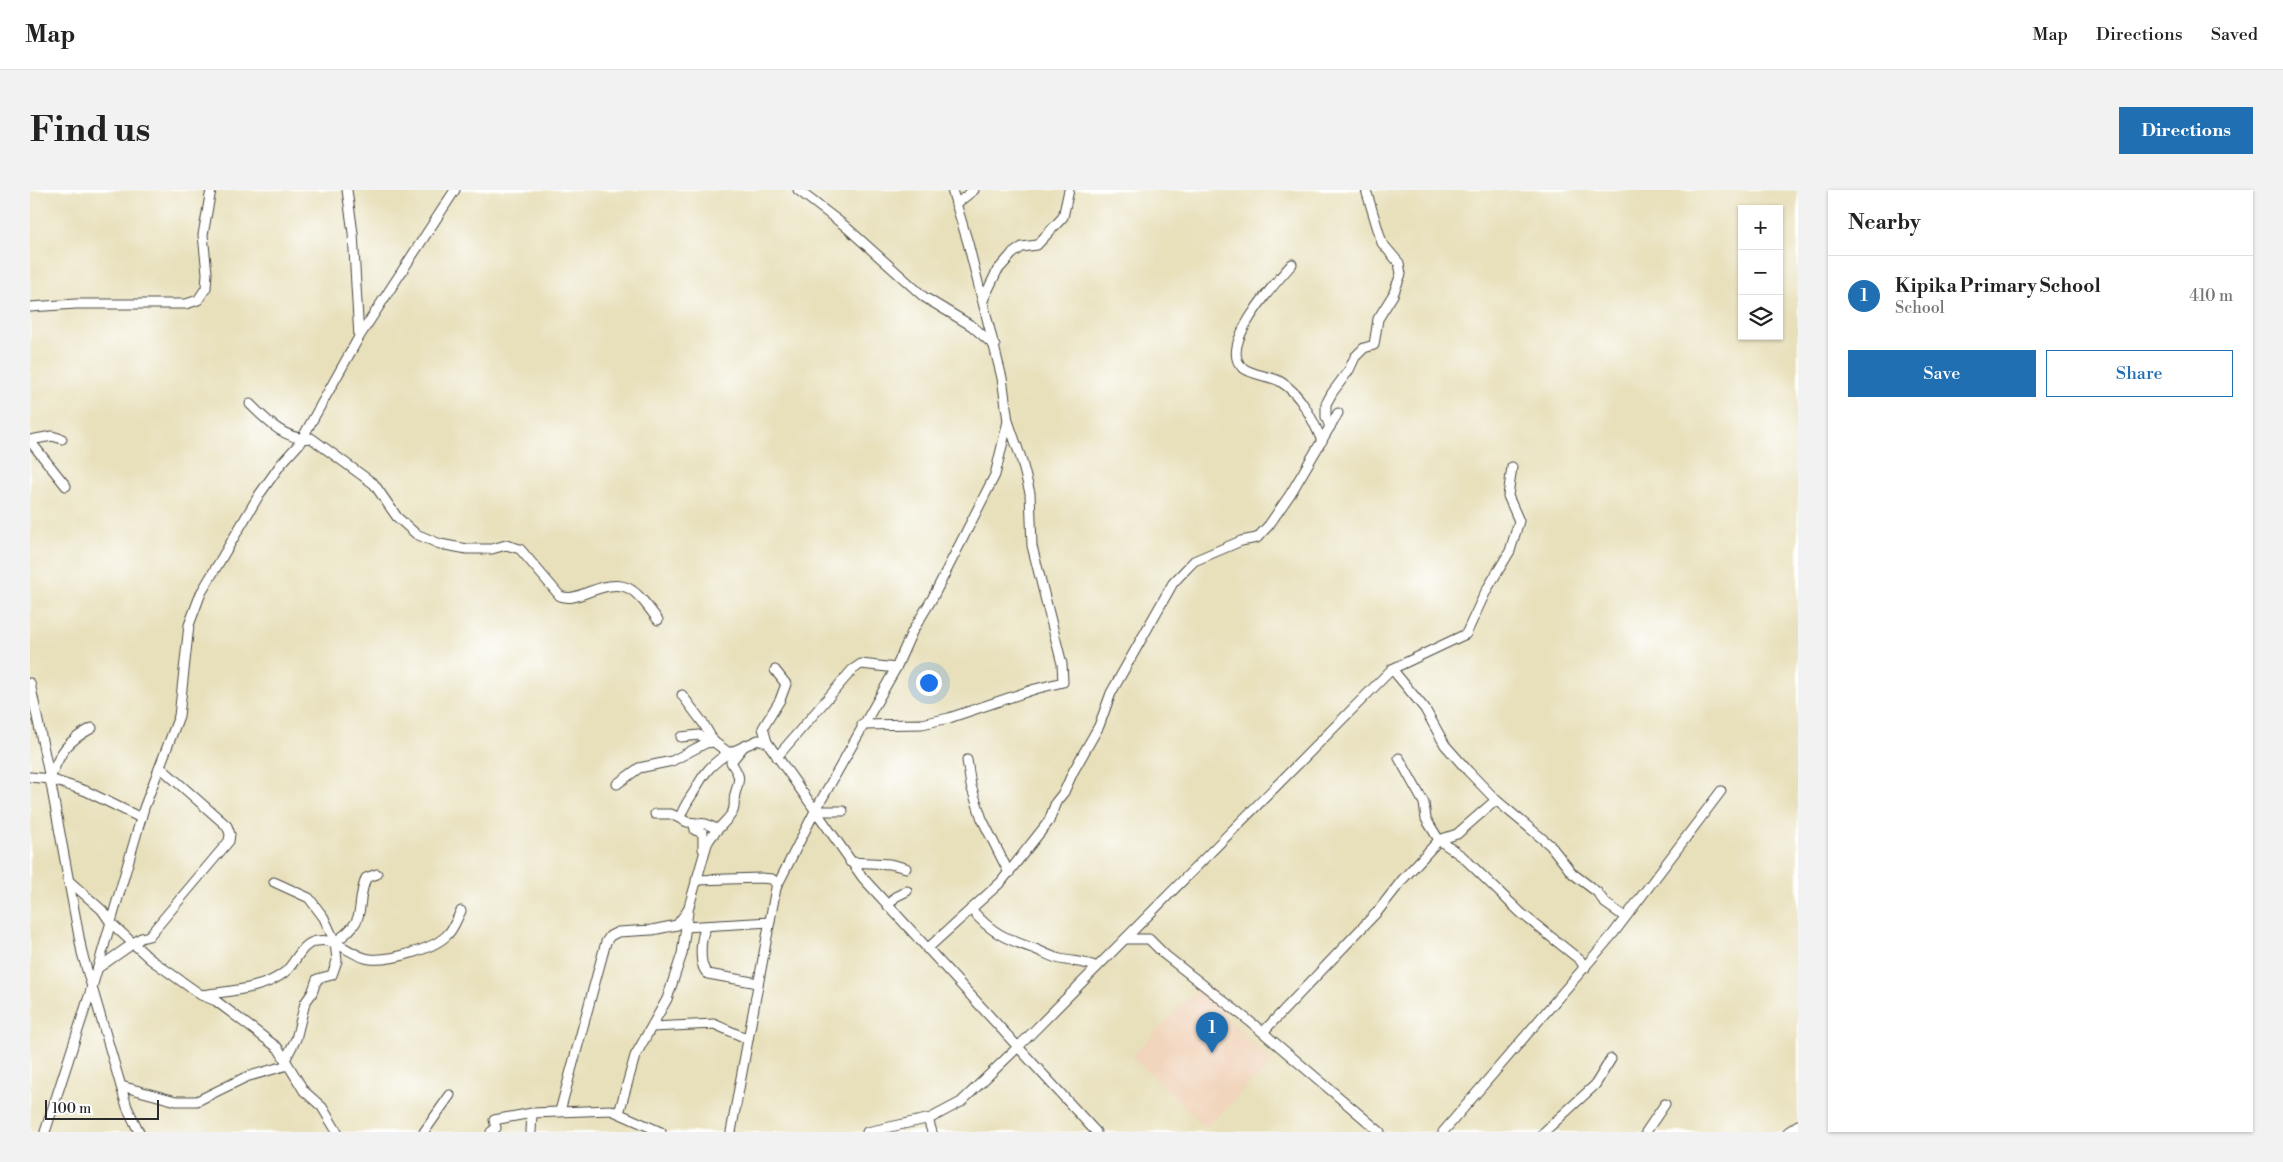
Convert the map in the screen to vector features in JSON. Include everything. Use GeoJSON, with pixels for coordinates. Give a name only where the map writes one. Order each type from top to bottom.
{"type":"FeatureCollection","features":[{"type":"Feature","properties":{"kind":"street"},"geometry":{"type":"LineString","coordinates":[[30,307],[76,304],[186,304],[198,300],[206,288],[207,273],[203,235],[210,190]]}},
{"type":"Feature","properties":{"kind":"street"},"geometry":{"type":"LineString","coordinates":[[347,190],[354,233],[359,337]]}},
{"type":"Feature","properties":{"kind":"street"},"geometry":{"type":"LineString","coordinates":[[45,1132],[98,968],[141,818],[179,716],[189,625],[201,593],[259,495],[280,464],[301,440],[359,337],[455,190]]}},
{"type":"Feature","properties":{"kind":"street"},"geometry":{"type":"LineString","coordinates":[[798,190],[845,226],[924,297],[972,326],[995,346]]}},
{"type":"Feature","properties":{"kind":"street"},"geometry":{"type":"LineString","coordinates":[[862,725],[922,724],[949,718],[1035,689],[1063,682],[1060,656],[1032,546],[1030,493],[1021,458],[1008,421],[995,346],[952,190]]}},
{"type":"Feature","properties":{"kind":"street"},"geometry":{"type":"LineString","coordinates":[[956,204],[974,190]]}},
{"type":"Feature","properties":{"kind":"street"},"geometry":{"type":"LineString","coordinates":[[983,300],[997,271],[1012,254],[1022,247],[1037,245],[1063,217],[1069,190]]}},
{"type":"Feature","properties":{"kind":"street"},"geometry":{"type":"LineString","coordinates":[[1330,427],[1326,417],[1326,404],[1355,357],[1364,348],[1374,345],[1378,318],[1394,296],[1401,274],[1399,263],[1382,244],[1366,190]]}},
{"type":"Feature","properties":{"kind":"street"},"geometry":{"type":"LineString","coordinates":[[1292,264],[1243,329],[1236,348],[1236,359],[1243,368],[1281,382],[1297,397],[1312,418],[1322,441]]}},
{"type":"Feature","properties":{"kind":"street"},"geometry":{"type":"LineString","coordinates":[[250,404],[267,421],[287,435],[301,440],[311,438]]}},
{"type":"Feature","properties":{"kind":"street"},"geometry":{"type":"LineString","coordinates":[[927,949],[982,901],[1009,873],[1049,821],[1056,802],[1064,792],[1099,726],[1111,693],[1173,583],[1194,561],[1241,541],[1257,538],[1269,525],[1291,493],[1338,413]]}},
{"type":"Feature","properties":{"kind":"street"},"geometry":{"type":"LineString","coordinates":[[732,1132],[777,885],[862,725],[896,668],[912,632],[932,599],[996,475],[1008,421]]}},
{"type":"Feature","properties":{"kind":"street"},"geometry":{"type":"LineString","coordinates":[[309,426],[311,438],[374,484],[396,517],[416,534],[440,544],[468,549],[492,549],[506,546],[520,549],[560,596],[567,599],[600,586],[613,584],[627,586],[635,592],[658,620]]}},
{"type":"Feature","properties":{"kind":"street"},"geometry":{"type":"LineString","coordinates":[[62,439],[52,436],[30,440],[66,486]]}},
{"type":"Feature","properties":{"kind":"street"},"geometry":{"type":"LineString","coordinates":[[868,1132],[928,1119],[961,1102],[1126,939],[1392,669],[1466,634],[1486,591],[1510,550],[1519,521],[1508,496],[1512,467]]}},
{"type":"Feature","properties":{"kind":"street"},"geometry":{"type":"LineString","coordinates":[[777,757],[852,670],[860,664],[896,668]]}},
{"type":"Feature","properties":{"kind":"street"},"geometry":{"type":"LineString","coordinates":[[1392,669],[1425,709],[1445,745],[1496,800],[1550,845],[1572,872],[1597,892],[1605,903],[1626,917]]}},
{"type":"Feature","properties":{"kind":"street"},"geometry":{"type":"LineString","coordinates":[[775,670],[786,684],[780,700],[763,728],[767,742],[777,757],[850,862],[927,949],[1096,1132]]}},
{"type":"Feature","properties":{"kind":"street"},"geometry":{"type":"LineString","coordinates":[[30,683],[82,953],[93,984],[127,1107],[139,1132]]}},
{"type":"Feature","properties":{"kind":"street"},"geometry":{"type":"LineString","coordinates":[[619,1113],[635,1056],[667,999],[682,954],[688,910],[711,835],[732,813],[735,806],[734,796],[739,786],[740,776],[730,757],[714,742],[703,722],[682,696]]}},
{"type":"Feature","properties":{"kind":"street"},"geometry":{"type":"LineString","coordinates":[[50,779],[58,757],[73,738],[92,728]]}},
{"type":"Feature","properties":{"kind":"street"},"geometry":{"type":"LineString","coordinates":[[681,737],[699,735],[714,742]]}},
{"type":"Feature","properties":{"kind":"street"},"geometry":{"type":"LineString","coordinates":[[680,818],[684,804],[701,777],[714,762],[730,757],[744,746],[758,740],[767,742]]}},
{"type":"Feature","properties":{"kind":"street"},"geometry":{"type":"LineString","coordinates":[[617,784],[639,768],[672,761],[706,743],[714,742]]}},
{"type":"Feature","properties":{"kind":"street"},"geometry":{"type":"LineString","coordinates":[[1399,758],[1424,803],[1426,819],[1439,840],[1463,856],[1521,913],[1580,960],[1585,968]]}},
{"type":"Feature","properties":{"kind":"street"},"geometry":{"type":"LineString","coordinates":[[968,760],[971,786],[982,819],[1009,873]]}},
{"type":"Feature","properties":{"kind":"street"},"geometry":{"type":"LineString","coordinates":[[98,968],[133,943],[149,936],[229,841],[230,834],[226,826],[160,766]]}},
{"type":"Feature","properties":{"kind":"street"},"geometry":{"type":"LineString","coordinates":[[30,777],[50,779],[86,791],[141,818]]}},
{"type":"Feature","properties":{"kind":"street"},"geometry":{"type":"LineString","coordinates":[[1443,1132],[1585,968],[1721,791]]}},
{"type":"Feature","properties":{"kind":"street"},"geometry":{"type":"LineString","coordinates":[[1263,1032],[1378,911],[1403,879],[1439,840],[1457,834],[1496,800]]}},
{"type":"Feature","properties":{"kind":"street"},"geometry":{"type":"LineString","coordinates":[[815,811],[843,811]]}},
{"type":"Feature","properties":{"kind":"street"},"geometry":{"type":"LineString","coordinates":[[655,814],[671,814],[694,824],[696,822],[706,824],[717,829]]}},
{"type":"Feature","properties":{"kind":"street"},"geometry":{"type":"LineString","coordinates":[[694,824],[695,830],[704,833],[703,849],[706,853]]}},
{"type":"Feature","properties":{"kind":"street"},"geometry":{"type":"LineString","coordinates":[[850,862],[890,864],[906,868]]}},
{"type":"Feature","properties":{"kind":"street"},"geometry":{"type":"LineString","coordinates":[[335,942],[351,931],[361,913],[362,887],[366,878],[377,874]]}},
{"type":"Feature","properties":{"kind":"street"},"geometry":{"type":"LineString","coordinates":[[696,880],[761,878],[772,880],[777,885]]}},
{"type":"Feature","properties":{"kind":"street"},"geometry":{"type":"LineString","coordinates":[[68,879],[102,910],[111,924],[150,959],[201,995],[216,1001],[278,1048],[304,1091],[322,1106],[337,1132]]}},
{"type":"Feature","properties":{"kind":"street"},"geometry":{"type":"LineString","coordinates":[[121,1086],[176,1100],[197,1101],[246,1077],[286,1062],[296,1039],[305,1003],[312,994],[317,980],[332,975],[337,961],[335,942],[324,918],[309,898],[274,882]]}},
{"type":"Feature","properties":{"kind":"street"},"geometry":{"type":"LineString","coordinates":[[888,906],[894,897],[907,891]]}},
{"type":"Feature","properties":{"kind":"street"},"geometry":{"type":"LineString","coordinates":[[971,909],[987,928],[1006,939],[1037,949],[1052,957],[1087,962],[1097,967]]}},
{"type":"Feature","properties":{"kind":"street"},"geometry":{"type":"LineString","coordinates":[[560,1111],[606,942],[610,936],[618,932],[652,930],[677,925],[688,910]]}},
{"type":"Feature","properties":{"kind":"street"},"geometry":{"type":"LineString","coordinates":[[201,995],[251,988],[285,972],[302,950],[316,941],[335,942],[370,959],[412,954],[434,946],[448,934],[461,911]]}},
{"type":"Feature","properties":{"kind":"street"},"geometry":{"type":"LineString","coordinates":[[685,927],[770,922]]}},
{"type":"Feature","properties":{"kind":"street"},"geometry":{"type":"LineString","coordinates":[[707,926],[703,931],[701,961],[703,970],[708,974],[758,983]]}},
{"type":"Feature","properties":{"kind":"street"},"geometry":{"type":"LineString","coordinates":[[1126,939],[1149,938],[1166,955],[1263,1032],[1380,1132]]}},
{"type":"Feature","properties":{"kind":"street"},"geometry":{"type":"LineString","coordinates":[[652,1027],[714,1024],[748,1039]]}},
{"type":"Feature","properties":{"kind":"street"},"geometry":{"type":"LineString","coordinates":[[1544,1132],[1595,1084],[1610,1059]]}},
{"type":"Feature","properties":{"kind":"street"},"geometry":{"type":"LineString","coordinates":[[424,1132],[450,1095]]}},
{"type":"Feature","properties":{"kind":"street"},"geometry":{"type":"LineString","coordinates":[[1646,1132],[1665,1104]]}},
{"type":"Feature","properties":{"kind":"street"},"geometry":{"type":"LineString","coordinates":[[492,1132],[496,1128],[494,1120],[560,1111],[605,1110],[619,1113],[661,1132]]}},
{"type":"Feature","properties":{"kind":"street"},"geometry":{"type":"LineString","coordinates":[[531,1132],[532,1114]]}},
{"type":"Feature","properties":{"kind":"street"},"geometry":{"type":"LineString","coordinates":[[928,1119],[932,1132]]}},
{"type":"Feature","properties":{"kind":"street"},"geometry":{"type":"LineString","coordinates":[[1788,1132],[1798,1125]]}},
{"type":"Feature","properties":{"kind":"shaded area"},"geometry":{"type":"Polygon","coordinates":[[[1198,989],[1272,1062],[1206,1128],[1132,1056],[1198,989]]]}},
{"type":"Feature","properties":{"kind":"place","name":"Kipika Primary School"},"geometry":{"type":"Point","coordinates":[1212,1053]}}]}
